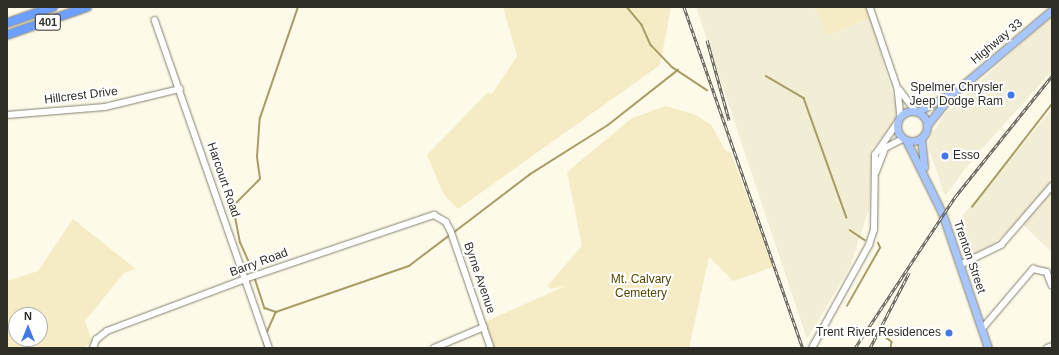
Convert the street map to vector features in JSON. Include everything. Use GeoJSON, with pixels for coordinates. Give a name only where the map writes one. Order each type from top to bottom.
{"type":"FeatureCollection","features":[{"type":"Feature","properties":{"kind":"highway","name":"401"},"geometry":{"type":"LineString","coordinates":[[7,23],[53,7]]}},
{"type":"Feature","properties":{"kind":"highway","name":"401"},"geometry":{"type":"LineString","coordinates":[[7,35],[87,7]]}},
{"type":"Feature","properties":{"kind":"main road","name":"Highway 33"},"geometry":{"type":"LineString","coordinates":[[927,125],[957,90],[1052,10]]}},
{"type":"Feature","properties":{"kind":"main road","name":"Highway 33"},"geometry":{"type":"LineString","coordinates":[[917,111],[957,90]]}},
{"type":"Feature","properties":{"kind":"main road"},"geometry":{"type":"LineString","coordinates":[[917,111],[925,116],[927,125],[921,138],[905,140],[898,133],[899,119],[917,111]]}},
{"type":"Feature","properties":{"kind":"main road","name":"Trenton Street"},"geometry":{"type":"LineString","coordinates":[[921,138],[926,175]]}},
{"type":"Feature","properties":{"kind":"main road","name":"Trenton Street"},"geometry":{"type":"LineString","coordinates":[[905,140],[926,175],[960,265],[988,348]]}},
{"type":"Feature","properties":{"kind":"street"},"geometry":{"type":"LineString","coordinates":[[812,348],[869,245],[874,230],[874,178],[876,150],[899,119],[898,89],[870,7]]}},
{"type":"Feature","properties":{"kind":"street","name":"Harcourt Road"},"geometry":{"type":"LineString","coordinates":[[155,20],[269,348]]}},
{"type":"Feature","properties":{"kind":"street","name":"Hillcrest Drive"},"geometry":{"type":"LineString","coordinates":[[7,115],[105,107],[180,89]]}},
{"type":"Feature","properties":{"kind":"street"},"geometry":{"type":"LineString","coordinates":[[898,89],[917,111]]}},
{"type":"Feature","properties":{"kind":"street"},"geometry":{"type":"LineString","coordinates":[[874,178],[885,148],[905,140]]}},
{"type":"Feature","properties":{"kind":"street"},"geometry":{"type":"LineString","coordinates":[[960,265],[1001,245],[1052,186]]}},
{"type":"Feature","properties":{"kind":"street","name":"Barry Road"},"geometry":{"type":"LineString","coordinates":[[93,348],[96,340],[107,332],[245,279],[423,217],[441,218]]}},
{"type":"Feature","properties":{"kind":"street","name":"Byrne Avenue"},"geometry":{"type":"LineString","coordinates":[[441,218],[451,231],[491,348]]}},
{"type":"Feature","properties":{"kind":"street"},"geometry":{"type":"LineString","coordinates":[[982,329],[1029,272],[1040,268],[1047,272],[1052,285]]}},
{"type":"Feature","properties":{"kind":"street"},"geometry":{"type":"LineString","coordinates":[[434,348],[484,327]]}},
{"type":"Feature","properties":{"kind":"street"},"geometry":{"type":"LineString","coordinates":[[1047,348],[1052,346]]}},
{"type":"Feature","properties":{"kind":"shaded area"},"geometry":{"type":"Polygon","coordinates":[[[696,7],[815,7],[827,35],[871,18],[896,106],[896,121],[872,149],[869,209],[850,267],[807,339],[696,7]]]}},
{"type":"Feature","properties":{"kind":"shaded area"},"geometry":{"type":"Polygon","coordinates":[[[1052,15],[1052,71],[972,160],[945,196],[928,146],[930,137],[945,114],[1052,15]]]}},
{"type":"Feature","properties":{"kind":"shaded area"},"geometry":{"type":"Polygon","coordinates":[[[1052,109],[1052,252],[1019,221],[987,249],[970,255],[958,221],[1052,109]]]}},
{"type":"Feature","properties":{"kind":"green space"},"geometry":{"type":"Polygon","coordinates":[[[503,7],[671,7],[660,65],[458,209],[444,195],[427,155],[487,93],[492,94],[517,56],[503,7]]]}},
{"type":"Feature","properties":{"kind":"green space"},"geometry":{"type":"Polygon","coordinates":[[[815,7],[866,7],[871,18],[827,35],[815,7]]]}},
{"type":"Feature","properties":{"kind":"green space","name":"Mt. Calvary Cemetery"},"geometry":{"type":"Polygon","coordinates":[[[666,106],[696,115],[712,126],[725,150],[731,153],[773,267],[733,281],[709,257],[689,348],[491,348],[483,323],[565,286],[551,289],[548,285],[582,246],[567,172],[632,118],[666,106]]]}},
{"type":"Feature","properties":{"kind":"green space"},"geometry":{"type":"Polygon","coordinates":[[[73,219],[136,269],[124,273],[85,321],[92,341],[84,348],[7,348],[7,281],[38,271],[73,219]]]}},
{"type":"Feature","properties":{"kind":"waterway"},"geometry":{"type":"LineString","coordinates":[[254,274],[240,243],[234,212],[235,204],[260,179],[257,157],[260,118],[298,7]]}},
{"type":"Feature","properties":{"kind":"waterway"},"geometry":{"type":"LineString","coordinates":[[627,7],[642,25],[651,45],[672,67],[707,90]]}},
{"type":"Feature","properties":{"kind":"waterway"},"geometry":{"type":"LineString","coordinates":[[453,233],[529,175],[608,125],[678,70]]}},
{"type":"Feature","properties":{"kind":"waterway"},"geometry":{"type":"LineString","coordinates":[[766,76],[804,98],[847,218]]}},
{"type":"Feature","properties":{"kind":"waterway"},"geometry":{"type":"LineString","coordinates":[[972,207],[1052,104]]}},
{"type":"Feature","properties":{"kind":"waterway"},"geometry":{"type":"LineString","coordinates":[[850,230],[865,240]]}},
{"type":"Feature","properties":{"kind":"waterway"},"geometry":{"type":"LineString","coordinates":[[255,278],[265,308],[276,312],[409,266],[450,235]]}},
{"type":"Feature","properties":{"kind":"waterway"},"geometry":{"type":"LineString","coordinates":[[847,306],[880,248],[878,243]]}},
{"type":"Feature","properties":{"kind":"waterway"},"geometry":{"type":"LineString","coordinates":[[266,334],[276,312]]}},
{"type":"Feature","properties":{"kind":"waterway"},"geometry":{"type":"LineString","coordinates":[[887,338],[892,342],[891,348]]}},
{"type":"Feature","properties":{"kind":"waterway"},"geometry":{"type":"LineString","coordinates":[[264,342],[266,348]]}},
{"type":"Feature","properties":{"kind":"railway"},"geometry":{"type":"LineString","coordinates":[[684,7],[803,348]]}},
{"type":"Feature","properties":{"kind":"railway"},"geometry":{"type":"LineString","coordinates":[[707,40],[729,120]]}},
{"type":"Feature","properties":{"kind":"railway"},"geometry":{"type":"LineString","coordinates":[[855,348],[955,197],[1052,76]]}},
{"type":"Feature","properties":{"kind":"railway"},"geometry":{"type":"LineString","coordinates":[[870,348],[909,273]]}},
{"type":"Feature","properties":{"kind":"place","name":"Spelmer Chrysler Jeep Dodge Ram"},"geometry":{"type":"Point","coordinates":[1011,95]}},
{"type":"Feature","properties":{"kind":"place","name":"Esso"},"geometry":{"type":"Point","coordinates":[945,156]}},
{"type":"Feature","properties":{"kind":"place","name":"Trent River Residences"},"geometry":{"type":"Point","coordinates":[949,333]}}]}
